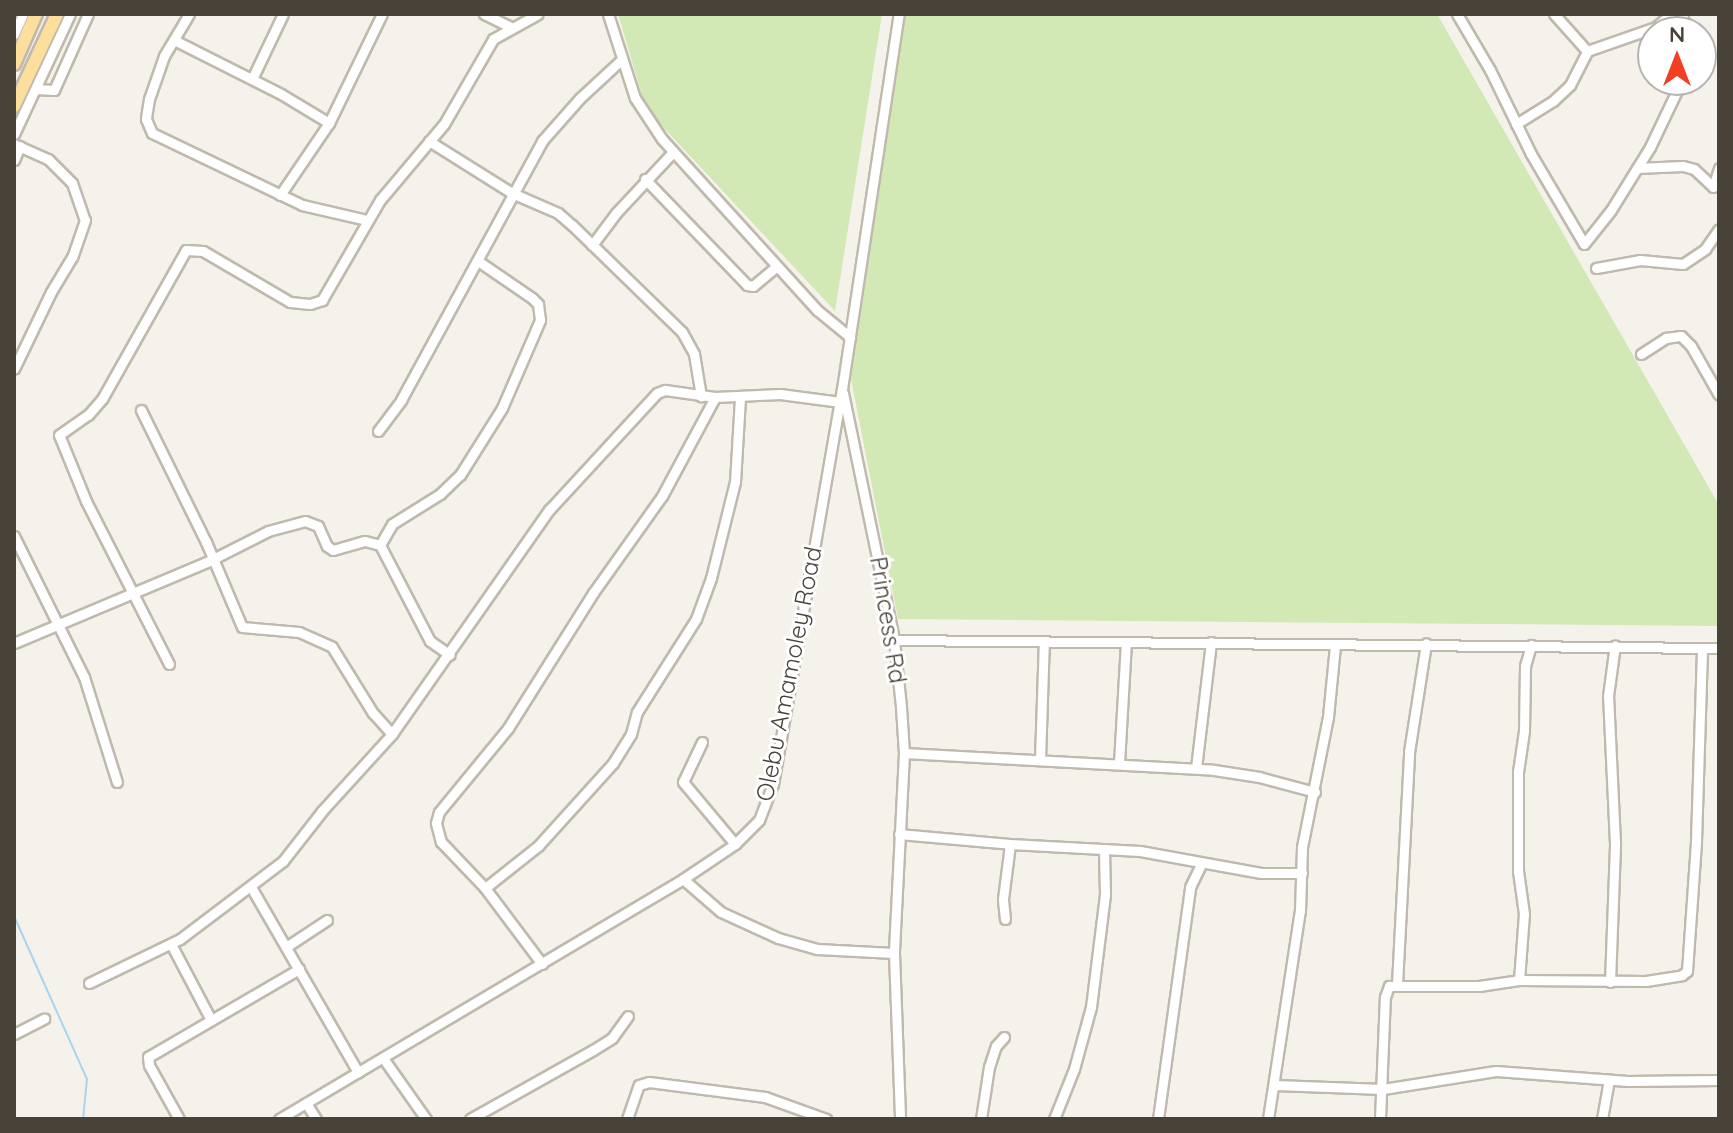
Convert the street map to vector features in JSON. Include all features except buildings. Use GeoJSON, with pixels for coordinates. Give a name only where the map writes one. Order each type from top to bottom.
{"type":"FeatureCollection","features":[{"type":"Feature","properties":{"kind":"main road"},"geometry":{"type":"LineString","coordinates":[[14,64],[36,14]]}},
{"type":"Feature","properties":{"kind":"main road"},"geometry":{"type":"LineString","coordinates":[[14,106],[57,14]]}},
{"type":"Feature","properties":{"kind":"street"},"geometry":{"type":"LineString","coordinates":[[14,34],[23,14]]}},
{"type":"Feature","properties":{"kind":"street"},"geometry":{"type":"LineString","coordinates":[[14,134],[70,14]]}},
{"type":"Feature","properties":{"kind":"street"},"geometry":{"type":"LineString","coordinates":[[36,89],[54,90],[88,14]]}},
{"type":"Feature","properties":{"kind":"street"},"geometry":{"type":"LineString","coordinates":[[189,14],[164,56],[146,110],[152,133],[302,205],[367,220]]}},
{"type":"Feature","properties":{"kind":"street"},"geometry":{"type":"LineString","coordinates":[[252,79],[283,14]]}},
{"type":"Feature","properties":{"kind":"street"},"geometry":{"type":"LineString","coordinates":[[280,195],[329,123],[382,14]]}},
{"type":"Feature","properties":{"kind":"street"},"geometry":{"type":"LineString","coordinates":[[484,14],[511,27]]}},
{"type":"Feature","properties":{"kind":"street"},"geometry":{"type":"LineString","coordinates":[[169,664],[86,501],[59,435],[88,415],[102,399],[186,250],[203,251],[290,302],[310,304],[326,296],[367,220],[397,176],[429,141],[462,97],[487,47],[511,27],[538,14]]}},
{"type":"Feature","properties":{"kind":"street"},"geometry":{"type":"LineString","coordinates":[[608,14],[621,60],[643,112],[673,152],[776,267],[827,320],[850,337]]}},
{"type":"Feature","properties":{"kind":"street","name":"Olebu Amamoley Road"},"geometry":{"type":"LineString","coordinates":[[279,1119],[683,879],[735,844],[759,820],[773,784],[840,402],[899,14]]}},
{"type":"Feature","properties":{"kind":"street"},"geometry":{"type":"LineString","coordinates":[[1457,14],[1584,244],[1637,168],[1674,96]]}},
{"type":"Feature","properties":{"kind":"street"},"geometry":{"type":"LineString","coordinates":[[1554,14],[1587,51]]}},
{"type":"Feature","properties":{"kind":"street"},"geometry":{"type":"LineString","coordinates":[[1516,124],[1553,101],[1570,85],[1587,51],[1656,27],[1671,14]]}},
{"type":"Feature","properties":{"kind":"street"},"geometry":{"type":"LineString","coordinates":[[174,40],[252,79],[329,123]]}},
{"type":"Feature","properties":{"kind":"street"},"geometry":{"type":"LineString","coordinates":[[378,431],[401,400],[542,141],[580,98],[621,60]]}},
{"type":"Feature","properties":{"kind":"street"},"geometry":{"type":"LineString","coordinates":[[429,141],[512,193],[558,213],[682,332],[694,354],[701,396]]}},
{"type":"Feature","properties":{"kind":"street"},"geometry":{"type":"LineString","coordinates":[[14,160],[17,145],[48,159],[72,183],[85,220],[72,257],[51,292],[14,369]]}},
{"type":"Feature","properties":{"kind":"street"},"geometry":{"type":"LineString","coordinates":[[592,245],[645,179],[673,152]]}},
{"type":"Feature","properties":{"kind":"street"},"geometry":{"type":"LineString","coordinates":[[1637,168],[1683,166],[1694,169],[1716,187]]}},
{"type":"Feature","properties":{"kind":"street"},"geometry":{"type":"LineString","coordinates":[[1716,187],[1719,168]]}},
{"type":"Feature","properties":{"kind":"street"},"geometry":{"type":"LineString","coordinates":[[645,179],[747,285],[753,286],[776,267]]}},
{"type":"Feature","properties":{"kind":"street"},"geometry":{"type":"LineString","coordinates":[[1596,268],[1640,260],[1683,264],[1705,249],[1719,229]]}},
{"type":"Feature","properties":{"kind":"street"},"geometry":{"type":"LineString","coordinates":[[380,545],[392,524],[440,494],[460,475],[502,408],[540,320],[538,304],[532,298],[478,261]]}},
{"type":"Feature","properties":{"kind":"street"},"geometry":{"type":"LineString","coordinates":[[1641,354],[1666,338],[1681,336],[1691,346],[1719,395]]}},
{"type":"Feature","properties":{"kind":"street","name":"Princess Rd"},"geometry":{"type":"LineString","coordinates":[[842,389],[894,640],[904,753],[894,953],[900,1119]]}},
{"type":"Feature","properties":{"kind":"street"},"geometry":{"type":"LineString","coordinates":[[89,983],[171,944],[283,861],[322,811],[392,734],[549,510],[652,397],[665,390],[715,397],[780,394],[840,402]]}},
{"type":"Feature","properties":{"kind":"street"},"geometry":{"type":"LineString","coordinates":[[542,964],[485,888],[441,842],[436,823],[439,812],[508,728],[593,593],[662,496],[715,397]]}},
{"type":"Feature","properties":{"kind":"street"},"geometry":{"type":"LineString","coordinates":[[485,888],[538,846],[613,763],[631,734],[643,702],[696,619],[711,578],[735,482],[740,397]]}},
{"type":"Feature","properties":{"kind":"street"},"geometry":{"type":"LineString","coordinates":[[141,410],[213,558],[242,627],[299,632],[332,647],[373,713],[392,734]]}},
{"type":"Feature","properties":{"kind":"street"},"geometry":{"type":"LineString","coordinates":[[14,643],[133,594],[268,531],[299,521],[314,523],[333,550],[365,541],[380,545],[430,641],[450,655]]}},
{"type":"Feature","properties":{"kind":"street"},"geometry":{"type":"LineString","coordinates":[[14,536],[84,677],[117,782]]}},
{"type":"Feature","properties":{"kind":"street"},"geometry":{"type":"LineString","coordinates":[[894,640],[1719,648]]}},
{"type":"Feature","properties":{"kind":"street"},"geometry":{"type":"LineString","coordinates":[[1040,759],[1044,641]]}},
{"type":"Feature","properties":{"kind":"street"},"geometry":{"type":"LineString","coordinates":[[1119,763],[1126,642]]}},
{"type":"Feature","properties":{"kind":"street"},"geometry":{"type":"LineString","coordinates":[[1196,768],[1211,642]]}},
{"type":"Feature","properties":{"kind":"street"},"geometry":{"type":"LineString","coordinates":[[1397,984],[1409,752],[1426,643]]}},
{"type":"Feature","properties":{"kind":"street"},"geometry":{"type":"LineString","coordinates":[[1519,980],[1524,914],[1518,871],[1518,772],[1524,731],[1525,666],[1531,645]]}},
{"type":"Feature","properties":{"kind":"street"},"geometry":{"type":"LineString","coordinates":[[1610,982],[1615,833],[1608,696],[1615,645]]}},
{"type":"Feature","properties":{"kind":"street"},"geometry":{"type":"LineString","coordinates":[[1268,1119],[1300,911],[1302,847],[1315,792],[1335,646]]}},
{"type":"Feature","properties":{"kind":"street"},"geometry":{"type":"LineString","coordinates":[[1380,1119],[1386,990],[1397,984],[1479,986],[1519,980],[1610,982],[1665,979],[1687,971],[1696,841],[1702,649]]}},
{"type":"Feature","properties":{"kind":"street"},"geometry":{"type":"LineString","coordinates":[[702,742],[683,782],[735,844]]}},
{"type":"Feature","properties":{"kind":"street"},"geometry":{"type":"LineString","coordinates":[[904,753],[1196,768],[1259,777],[1315,792]]}},
{"type":"Feature","properties":{"kind":"street"},"geometry":{"type":"LineString","coordinates":[[899,834],[1148,852],[1261,873],[1302,873]]}},
{"type":"Feature","properties":{"kind":"street"},"geometry":{"type":"LineString","coordinates":[[1005,919],[1003,899],[1010,844]]}},
{"type":"Feature","properties":{"kind":"street"},"geometry":{"type":"LineString","coordinates":[[1054,1119],[1074,1069],[1091,1007],[1105,894],[1104,849]]}},
{"type":"Feature","properties":{"kind":"street"},"geometry":{"type":"LineString","coordinates":[[1158,1119],[1190,887],[1201,864]]}},
{"type":"Feature","properties":{"kind":"street"},"geometry":{"type":"LineString","coordinates":[[683,879],[721,912],[778,938],[817,949],[894,953]]}},
{"type":"Feature","properties":{"kind":"street"},"geometry":{"type":"LineString","coordinates":[[251,887],[358,1072]]}},
{"type":"Feature","properties":{"kind":"street"},"geometry":{"type":"LineString","coordinates":[[286,947],[327,920]]}},
{"type":"Feature","properties":{"kind":"street"},"geometry":{"type":"LineString","coordinates":[[171,944],[210,1018]]}},
{"type":"Feature","properties":{"kind":"street"},"geometry":{"type":"LineString","coordinates":[[179,1119],[149,1065],[148,1057],[210,1018],[299,969]]}},
{"type":"Feature","properties":{"kind":"street"},"geometry":{"type":"LineString","coordinates":[[470,1119],[612,1038],[628,1016]]}},
{"type":"Feature","properties":{"kind":"street"},"geometry":{"type":"LineString","coordinates":[[14,1034],[44,1019]]}},
{"type":"Feature","properties":{"kind":"street"},"geometry":{"type":"LineString","coordinates":[[981,1119],[989,1067],[996,1046],[1004,1037]]}},
{"type":"Feature","properties":{"kind":"street"},"geometry":{"type":"LineString","coordinates":[[383,1058],[426,1119]]}},
{"type":"Feature","properties":{"kind":"street"},"geometry":{"type":"LineString","coordinates":[[1275,1085],[1383,1089],[1496,1071],[1609,1080],[1719,1080]]}},
{"type":"Feature","properties":{"kind":"street"},"geometry":{"type":"LineString","coordinates":[[1602,1119],[1609,1080]]}},
{"type":"Feature","properties":{"kind":"street"},"geometry":{"type":"LineString","coordinates":[[627,1119],[638,1088],[649,1082],[765,1097],[826,1119]]}},
{"type":"Feature","properties":{"kind":"street"},"geometry":{"type":"LineString","coordinates":[[306,1103],[316,1119]]}},
{"type":"Feature","properties":{"kind":"green space"},"geometry":{"type":"Polygon","coordinates":[[[618,14],[882,14],[835,311],[646,109],[618,14]]]}},
{"type":"Feature","properties":{"kind":"green space"},"geometry":{"type":"Polygon","coordinates":[[[905,14],[1437,14],[1719,505],[1719,626],[898,619],[851,379],[905,14]]]}},
{"type":"Feature","properties":{"kind":"waterway"},"geometry":{"type":"LineString","coordinates":[[14,916],[87,1079],[83,1119]]}}]}
